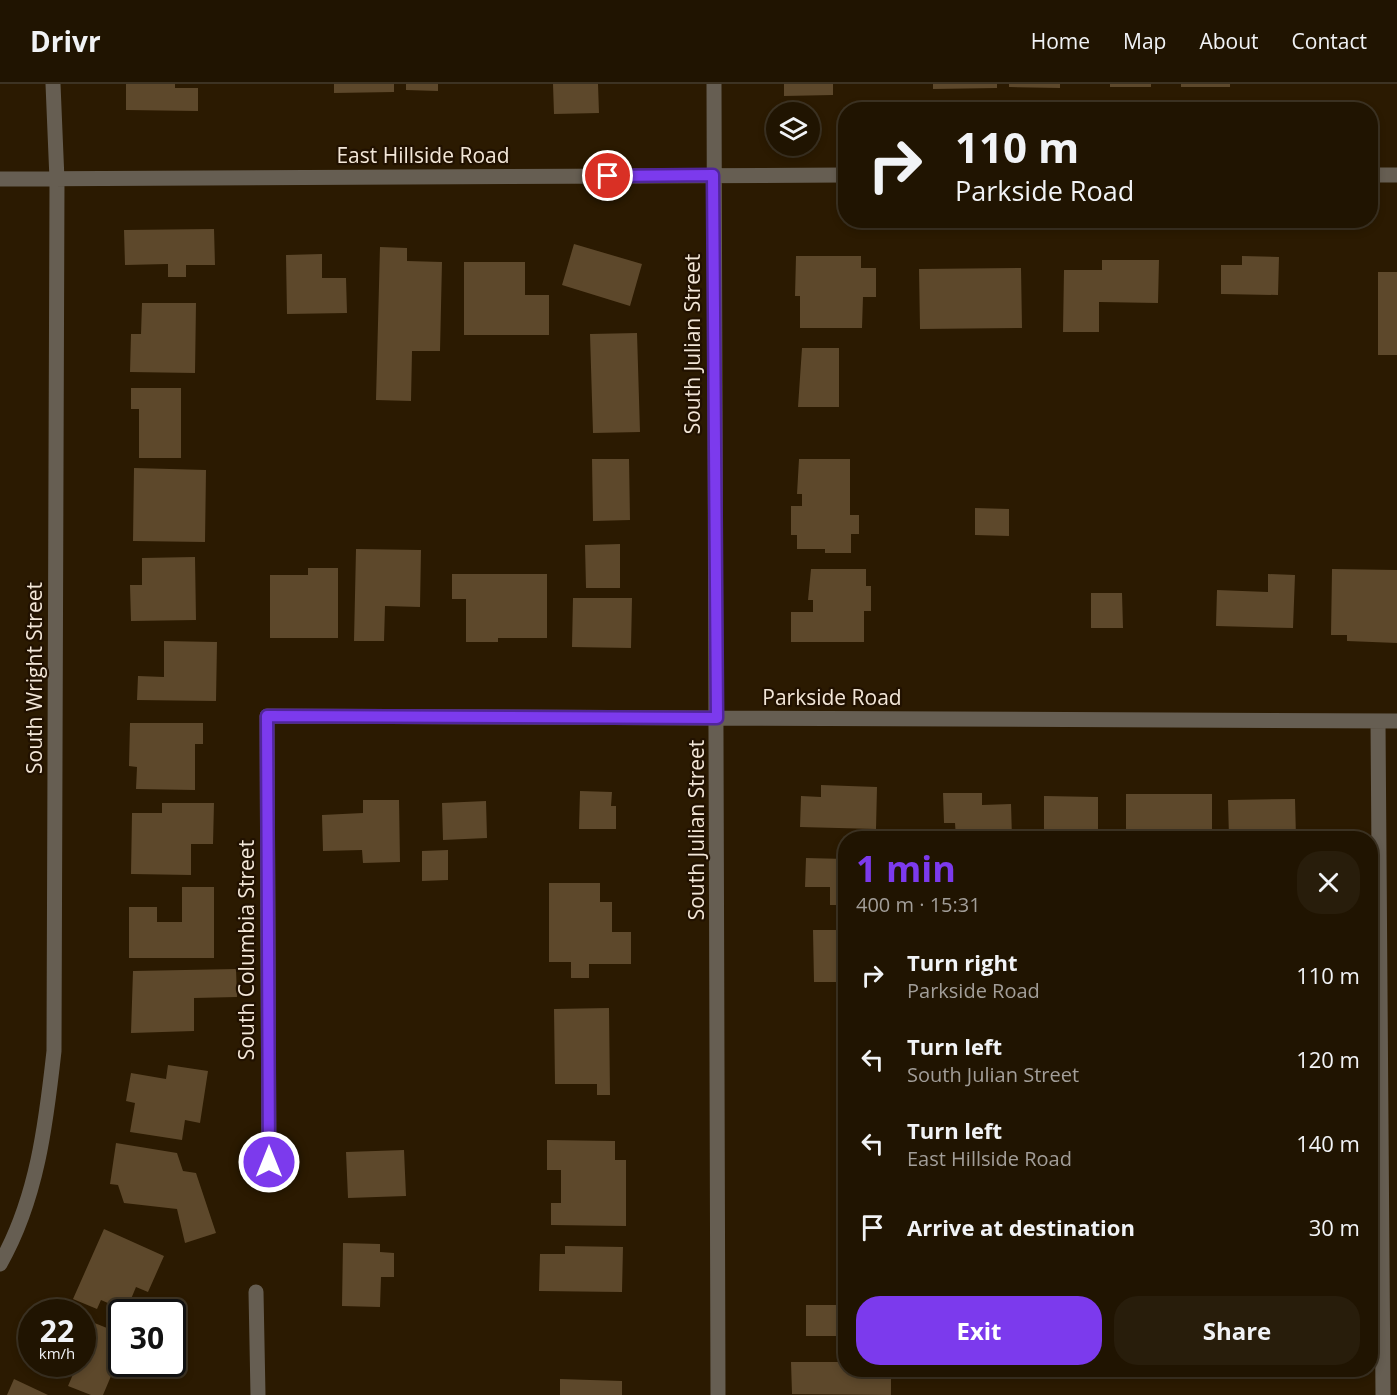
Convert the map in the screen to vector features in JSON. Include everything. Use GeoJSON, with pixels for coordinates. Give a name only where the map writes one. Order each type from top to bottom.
{"type":"FeatureCollection","features":[{"type":"Feature","properties":{"kind":"street","name":"South Wright Street"},"geometry":{"type":"LineString","coordinates":[[0,1264],[33,1184],[46,1121],[54,1051],[57,180],[53,84]]}},
{"type":"Feature","properties":{"kind":"street","name":"South Julian Street"},"geometry":{"type":"LineString","coordinates":[[714,84],[718,1395]]}},
{"type":"Feature","properties":{"kind":"street","name":"East Hillside Road"},"geometry":{"type":"LineString","coordinates":[[0,179],[838,175]]}},
{"type":"Feature","properties":{"kind":"street"},"geometry":{"type":"LineString","coordinates":[[1378,175],[1397,175]]}},
{"type":"Feature","properties":{"kind":"street","name":"Parkside Road"},"geometry":{"type":"LineString","coordinates":[[267,716],[1397,721]]}},
{"type":"Feature","properties":{"kind":"street","name":"South Columbia Street"},"geometry":{"type":"LineString","coordinates":[[267,716],[269,1184]]}},
{"type":"Feature","properties":{"kind":"street"},"geometry":{"type":"LineString","coordinates":[[1378,721],[1383,1395]]}},
{"type":"Feature","properties":{"kind":"street"},"geometry":{"type":"LineString","coordinates":[[256,1292],[258,1395]]}},
{"type":"Feature","properties":{"kind":"building"},"geometry":{"type":"Polygon","coordinates":[[[126,84],[175,84],[175,88],[198,88],[198,111],[126,110],[126,84]]]}},
{"type":"Feature","properties":{"kind":"building"},"geometry":{"type":"Polygon","coordinates":[[[334,84],[394,84],[394,92],[334,93],[334,84]]]}},
{"type":"Feature","properties":{"kind":"building"},"geometry":{"type":"Polygon","coordinates":[[[406,84],[438,84],[438,91],[406,90],[406,84]]]}},
{"type":"Feature","properties":{"kind":"building"},"geometry":{"type":"Polygon","coordinates":[[[553,84],[598,84],[599,113],[554,114],[553,84]]]}},
{"type":"Feature","properties":{"kind":"building"},"geometry":{"type":"Polygon","coordinates":[[[784,84],[833,84],[833,95],[784,96],[784,84]]]}},
{"type":"Feature","properties":{"kind":"building"},"geometry":{"type":"Polygon","coordinates":[[[933,84],[997,84],[997,88],[933,89],[933,84]]]}},
{"type":"Feature","properties":{"kind":"building"},"geometry":{"type":"Polygon","coordinates":[[[1009,84],[1060,84],[1060,88],[1009,87],[1009,84]]]}},
{"type":"Feature","properties":{"kind":"building"},"geometry":{"type":"Polygon","coordinates":[[[1110,84],[1151,84],[1151,87],[1110,87],[1110,84]]]}},
{"type":"Feature","properties":{"kind":"building"},"geometry":{"type":"Polygon","coordinates":[[[1181,84],[1230,84],[1230,87],[1181,87],[1181,84]]]}},
{"type":"Feature","properties":{"kind":"building"},"geometry":{"type":"Polygon","coordinates":[[[214,229],[215,265],[186,265],[186,277],[168,277],[168,264],[125,265],[124,230],[214,229]]]}},
{"type":"Feature","properties":{"kind":"building"},"geometry":{"type":"Polygon","coordinates":[[[574,244],[642,264],[630,306],[562,285],[574,244]]]}},
{"type":"Feature","properties":{"kind":"building"},"geometry":{"type":"Polygon","coordinates":[[[380,247],[407,248],[407,261],[442,262],[440,351],[412,351],[411,401],[376,400],[380,247]]]}},
{"type":"Feature","properties":{"kind":"building"},"geometry":{"type":"Polygon","coordinates":[[[322,254],[322,278],[346,278],[347,313],[287,314],[286,255],[322,254]]]}},
{"type":"Feature","properties":{"kind":"building"},"geometry":{"type":"Polygon","coordinates":[[[796,256],[861,256],[861,268],[876,268],[876,297],[863,297],[862,328],[800,328],[800,296],[795,296],[796,256]]]}},
{"type":"Feature","properties":{"kind":"building"},"geometry":{"type":"Polygon","coordinates":[[[1242,256],[1279,257],[1278,295],[1221,294],[1221,265],[1242,265],[1242,256]]]}},
{"type":"Feature","properties":{"kind":"building"},"geometry":{"type":"Polygon","coordinates":[[[1102,260],[1159,260],[1158,303],[1099,302],[1099,332],[1063,332],[1064,270],[1102,270],[1102,260]]]}},
{"type":"Feature","properties":{"kind":"building"},"geometry":{"type":"Polygon","coordinates":[[[464,262],[525,262],[525,295],[549,295],[549,335],[464,335],[464,262]]]}},
{"type":"Feature","properties":{"kind":"building"},"geometry":{"type":"Polygon","coordinates":[[[1021,268],[1022,328],[920,329],[919,269],[1021,268]]]}},
{"type":"Feature","properties":{"kind":"building"},"geometry":{"type":"Polygon","coordinates":[[[1378,272],[1397,272],[1397,355],[1378,355],[1378,272]]]}},
{"type":"Feature","properties":{"kind":"building"},"geometry":{"type":"Polygon","coordinates":[[[142,303],[196,303],[195,373],[130,372],[131,334],[141,334],[142,303]]]}},
{"type":"Feature","properties":{"kind":"building"},"geometry":{"type":"Polygon","coordinates":[[[637,333],[640,432],[593,433],[590,334],[637,333]]]}},
{"type":"Feature","properties":{"kind":"building"},"geometry":{"type":"Polygon","coordinates":[[[802,348],[839,348],[839,407],[798,407],[802,348]]]}},
{"type":"Feature","properties":{"kind":"building"},"geometry":{"type":"Polygon","coordinates":[[[131,388],[181,388],[181,458],[139,458],[139,409],[131,409],[131,388]]]}},
{"type":"Feature","properties":{"kind":"building"},"geometry":{"type":"Polygon","coordinates":[[[592,459],[629,459],[630,520],[593,521],[592,459]]]}},
{"type":"Feature","properties":{"kind":"building"},"geometry":{"type":"Polygon","coordinates":[[[799,459],[850,459],[850,515],[859,515],[859,534],[851,534],[851,553],[825,553],[825,549],[797,549],[797,535],[791,535],[791,506],[802,506],[802,494],[797,494],[799,459]]]}},
{"type":"Feature","properties":{"kind":"building"},"geometry":{"type":"Polygon","coordinates":[[[134,468],[206,470],[205,542],[133,541],[134,468]]]}},
{"type":"Feature","properties":{"kind":"building"},"geometry":{"type":"Polygon","coordinates":[[[975,508],[1009,509],[1009,536],[975,535],[975,508]]]}},
{"type":"Feature","properties":{"kind":"building"},"geometry":{"type":"Polygon","coordinates":[[[620,544],[620,588],[586,588],[585,545],[620,544]]]}},
{"type":"Feature","properties":{"kind":"building"},"geometry":{"type":"Polygon","coordinates":[[[356,549],[421,550],[420,607],[385,606],[384,641],[354,641],[356,549]]]}},
{"type":"Feature","properties":{"kind":"building"},"geometry":{"type":"Polygon","coordinates":[[[195,557],[196,620],[131,621],[130,585],[142,585],[142,558],[195,557]]]}},
{"type":"Feature","properties":{"kind":"building"},"geometry":{"type":"Polygon","coordinates":[[[308,568],[338,568],[338,638],[270,638],[270,575],[308,575],[308,568]]]}},
{"type":"Feature","properties":{"kind":"building"},"geometry":{"type":"Polygon","coordinates":[[[811,569],[866,569],[866,586],[871,586],[871,611],[864,611],[864,642],[791,642],[791,612],[813,612],[813,600],[808,600],[811,569]]]}},
{"type":"Feature","properties":{"kind":"building"},"geometry":{"type":"Polygon","coordinates":[[[1332,569],[1397,570],[1397,643],[1347,641],[1347,635],[1331,635],[1332,569]]]}},
{"type":"Feature","properties":{"kind":"building"},"geometry":{"type":"Polygon","coordinates":[[[452,574],[547,574],[547,638],[498,638],[498,642],[466,642],[466,599],[452,599],[452,574]]]}},
{"type":"Feature","properties":{"kind":"building"},"geometry":{"type":"Polygon","coordinates":[[[1268,574],[1295,575],[1293,628],[1216,626],[1217,590],[1268,592],[1268,574]]]}},
{"type":"Feature","properties":{"kind":"building"},"geometry":{"type":"Polygon","coordinates":[[[1091,593],[1122,593],[1123,628],[1091,628],[1091,593]]]}},
{"type":"Feature","properties":{"kind":"building"},"geometry":{"type":"Polygon","coordinates":[[[573,598],[632,598],[631,648],[572,647],[573,598]]]}},
{"type":"Feature","properties":{"kind":"building"},"geometry":{"type":"Polygon","coordinates":[[[164,641],[217,642],[216,701],[137,700],[138,676],[164,677],[164,641]]]}},
{"type":"Feature","properties":{"kind":"building"},"geometry":{"type":"Polygon","coordinates":[[[130,723],[203,723],[203,744],[195,744],[195,790],[136,789],[137,767],[129,766],[130,723]]]}},
{"type":"Feature","properties":{"kind":"building"},"geometry":{"type":"Polygon","coordinates":[[[821,785],[877,787],[876,829],[800,827],[801,796],[821,797],[821,785]]]}},
{"type":"Feature","properties":{"kind":"building"},"geometry":{"type":"Polygon","coordinates":[[[580,791],[612,792],[611,806],[616,806],[616,829],[579,829],[580,791]]]}},
{"type":"Feature","properties":{"kind":"building"},"geometry":{"type":"Polygon","coordinates":[[[943,793],[982,793],[982,805],[1011,804],[1012,831],[956,831],[955,823],[944,823],[943,793]]]}},
{"type":"Feature","properties":{"kind":"building"},"geometry":{"type":"Polygon","coordinates":[[[1126,794],[1212,794],[1212,831],[1126,831],[1126,794]]]}},
{"type":"Feature","properties":{"kind":"building"},"geometry":{"type":"Polygon","coordinates":[[[1044,796],[1098,797],[1098,831],[1044,831],[1044,796]]]}},
{"type":"Feature","properties":{"kind":"building"},"geometry":{"type":"Polygon","coordinates":[[[1295,799],[1296,831],[1229,831],[1228,800],[1295,799]]]}},
{"type":"Feature","properties":{"kind":"building"},"geometry":{"type":"Polygon","coordinates":[[[363,800],[399,800],[400,862],[363,863],[362,850],[323,851],[322,815],[363,813],[363,800]]]}},
{"type":"Feature","properties":{"kind":"building"},"geometry":{"type":"Polygon","coordinates":[[[486,801],[487,838],[443,840],[442,803],[486,801]]]}},
{"type":"Feature","properties":{"kind":"building"},"geometry":{"type":"Polygon","coordinates":[[[162,803],[214,803],[213,844],[191,844],[191,875],[131,874],[132,813],[162,813],[162,803]]]}},
{"type":"Feature","properties":{"kind":"building"},"geometry":{"type":"Polygon","coordinates":[[[448,850],[448,880],[422,881],[422,851],[448,850]]]}},
{"type":"Feature","properties":{"kind":"building"},"geometry":{"type":"Polygon","coordinates":[[[806,858],[838,859],[838,905],[830,905],[830,887],[805,887],[806,858]]]}},
{"type":"Feature","properties":{"kind":"building"},"geometry":{"type":"Polygon","coordinates":[[[549,883],[600,883],[600,902],[612,902],[612,932],[631,932],[631,964],[589,964],[589,978],[571,978],[571,962],[549,962],[549,883]]]}},
{"type":"Feature","properties":{"kind":"building"},"geometry":{"type":"Polygon","coordinates":[[[182,887],[214,887],[214,958],[129,958],[129,907],[157,907],[157,922],[182,922],[182,887]]]}},
{"type":"Feature","properties":{"kind":"building"},"geometry":{"type":"Polygon","coordinates":[[[813,930],[838,930],[838,982],[814,982],[813,930]]]}},
{"type":"Feature","properties":{"kind":"building"},"geometry":{"type":"Polygon","coordinates":[[[236,969],[237,997],[194,998],[194,1031],[131,1033],[133,971],[236,969]]]}},
{"type":"Feature","properties":{"kind":"building"},"geometry":{"type":"Polygon","coordinates":[[[609,1008],[610,1095],[597,1095],[597,1084],[555,1084],[554,1009],[609,1008]]]}},
{"type":"Feature","properties":{"kind":"building"},"geometry":{"type":"Polygon","coordinates":[[[168,1065],[208,1071],[200,1123],[185,1120],[182,1140],[130,1132],[135,1103],[126,1101],[131,1073],[166,1079],[168,1065]]]}},
{"type":"Feature","properties":{"kind":"building"},"geometry":{"type":"Polygon","coordinates":[[[547,1140],[615,1141],[615,1160],[626,1160],[626,1226],[551,1225],[551,1203],[561,1203],[561,1170],[547,1170],[547,1140]]]}},
{"type":"Feature","properties":{"kind":"building"},"geometry":{"type":"Polygon","coordinates":[[[116,1143],[177,1153],[183,1171],[196,1173],[216,1233],[185,1243],[177,1209],[124,1203],[118,1185],[110,1184],[116,1143]]]}},
{"type":"Feature","properties":{"kind":"building"},"geometry":{"type":"Polygon","coordinates":[[[404,1150],[406,1196],[348,1198],[346,1152],[404,1150]]]}},
{"type":"Feature","properties":{"kind":"building"},"geometry":{"type":"Polygon","coordinates":[[[104,1229],[164,1256],[148,1292],[136,1287],[131,1299],[108,1299],[108,1303],[101,1300],[97,1309],[96,1299],[73,1299],[104,1229]]]}},
{"type":"Feature","properties":{"kind":"building"},"geometry":{"type":"Polygon","coordinates":[[[343,1243],[380,1244],[380,1252],[394,1253],[394,1277],[381,1277],[380,1307],[342,1306],[343,1243]]]}},
{"type":"Feature","properties":{"kind":"building"},"geometry":{"type":"Polygon","coordinates":[[[565,1246],[623,1247],[622,1292],[539,1291],[540,1254],[565,1254],[565,1246]]]}},
{"type":"Feature","properties":{"kind":"building"},"geometry":{"type":"Polygon","coordinates":[[[806,1305],[838,1305],[838,1336],[806,1336],[806,1305]]]}},
{"type":"Feature","properties":{"kind":"building"},"geometry":{"type":"Polygon","coordinates":[[[96,1324],[108,1328],[108,1377],[111,1377],[103,1395],[91,1395],[68,1386],[72,1377],[96,1377],[96,1324]]]}},
{"type":"Feature","properties":{"kind":"building"},"geometry":{"type":"Polygon","coordinates":[[[791,1362],[838,1362],[838,1377],[891,1377],[891,1395],[792,1394],[791,1362]]]}},
{"type":"Feature","properties":{"kind":"building"},"geometry":{"type":"Polygon","coordinates":[[[14,1379],[48,1395],[7,1395],[14,1379]]]}},
{"type":"Feature","properties":{"kind":"building"},"geometry":{"type":"Polygon","coordinates":[[[560,1379],[622,1381],[622,1395],[560,1395],[560,1379]]]}},
{"type":"Feature","properties":{"kind":"route"},"geometry":{"type":"LineString","coordinates":[[269,1162],[267,716],[717,718],[713,175],[608,176]]}}]}
